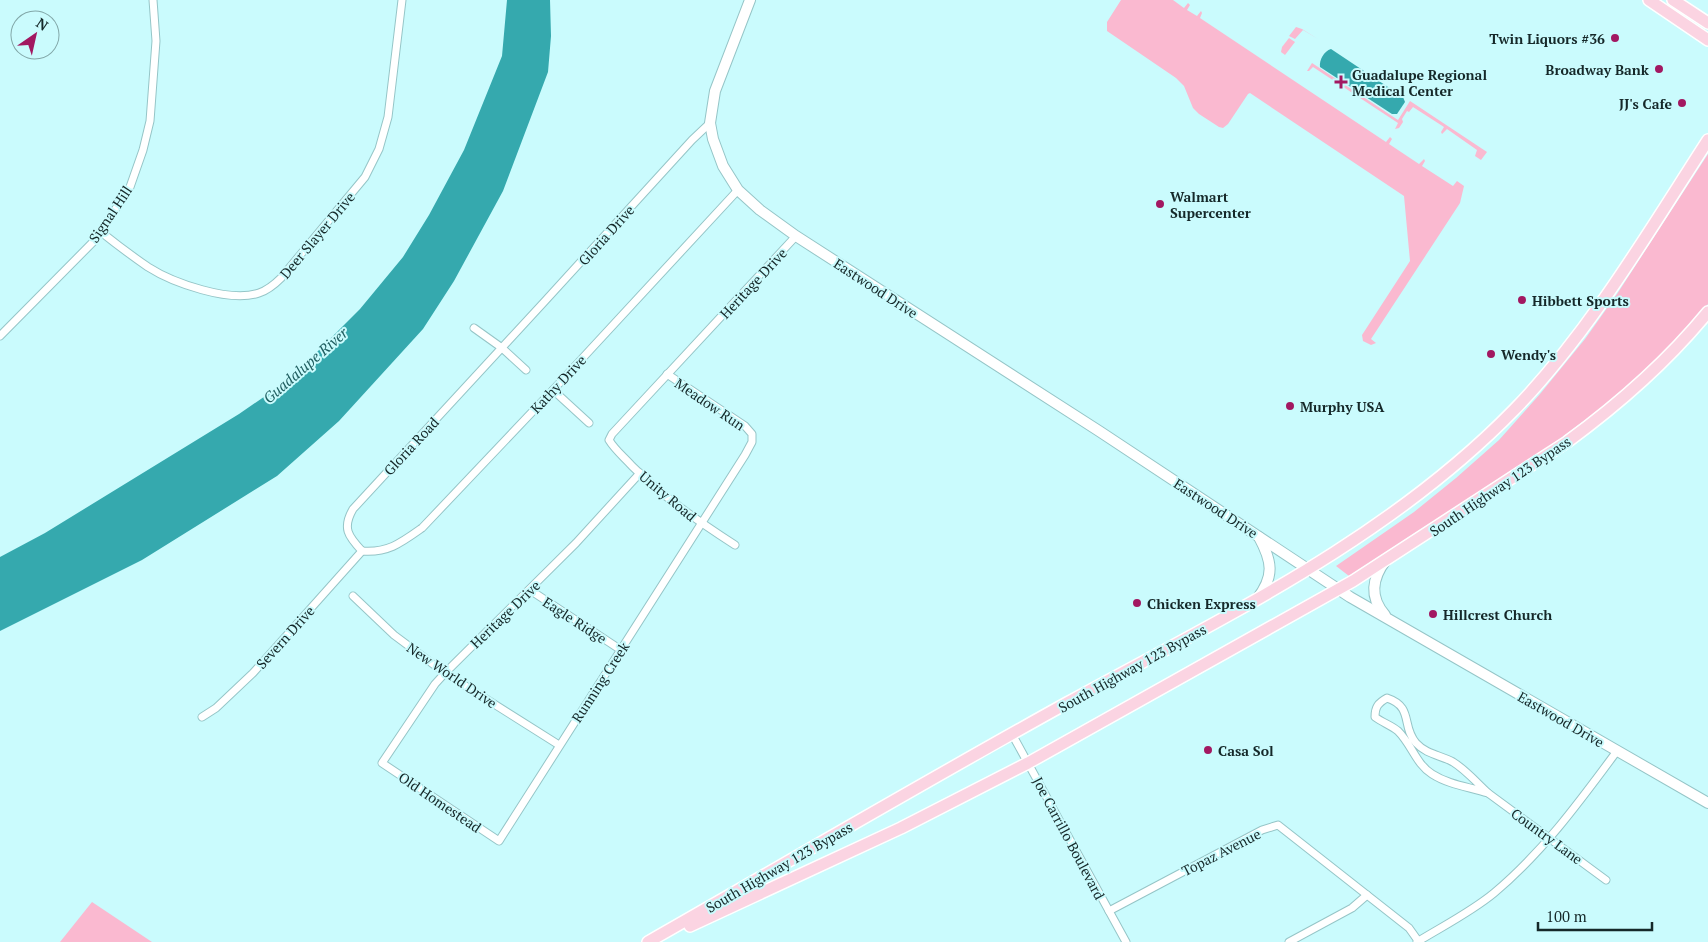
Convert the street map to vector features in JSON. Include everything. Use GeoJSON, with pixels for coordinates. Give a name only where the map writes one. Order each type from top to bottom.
{"type":"FeatureCollection","features":[{"type":"Feature","properties":{"kind":"main road"},"geometry":{"type":"LineString","coordinates":[[710,123],[715,90],[750,0]]}},
{"type":"Feature","properties":{"kind":"main road"},"geometry":{"type":"LineString","coordinates":[[1649,0],[1708,40]]}},
{"type":"Feature","properties":{"kind":"main road"},"geometry":{"type":"LineString","coordinates":[[1673,0],[1708,24]]}},
{"type":"Feature","properties":{"kind":"main road","name":"Eastwood Drive"},"geometry":{"type":"LineString","coordinates":[[710,123],[713,139],[729,179],[760,210],[796,236],[1099,431],[1338,589],[1708,803]]}},
{"type":"Feature","properties":{"kind":"main road","name":"South Highway 123 Bypass"},"geometry":{"type":"LineString","coordinates":[[648,942],[1012,734],[1308,569],[1368,531],[1435,482],[1521,403],[1554,363],[1612,287],[1708,140]]}},
{"type":"Feature","properties":{"kind":"main road","name":"South Highway 123 Bypass"},"geometry":{"type":"LineString","coordinates":[[654,942],[901,828],[1028,763],[1338,589],[1386,560],[1567,442],[1608,411],[1664,362],[1708,312]]}},
{"type":"Feature","properties":{"kind":"main road"},"geometry":{"type":"LineString","coordinates":[[1256,599],[1266,585],[1270,570],[1268,554],[1258,536]]}},
{"type":"Feature","properties":{"kind":"main road"},"geometry":{"type":"LineString","coordinates":[[1386,560],[1376,575],[1374,589],[1377,604],[1388,619]]}},
{"type":"Feature","properties":{"kind":"street","name":"Signal Hill"},"geometry":{"type":"LineString","coordinates":[[0,336],[101,232],[130,187],[143,150],[150,122],[156,41],[153,0]]}},
{"type":"Feature","properties":{"kind":"street","name":"Deer Slayer Drive"},"geometry":{"type":"LineString","coordinates":[[101,232],[148,267],[176,282],[213,292],[246,296],[271,288],[282,278],[365,177],[379,149],[388,117],[402,0]]}},
{"type":"Feature","properties":{"kind":"street","name":"Gloria Drive"},"geometry":{"type":"LineString","coordinates":[[502,348],[692,140],[710,123]]}},
{"type":"Feature","properties":{"kind":"street","name":"Kathy Drive"},"geometry":{"type":"LineString","coordinates":[[362,551],[376,552],[389,549],[403,542],[422,528],[738,190]]}},
{"type":"Feature","properties":{"kind":"street","name":"Heritage Drive"},"geometry":{"type":"LineString","coordinates":[[608,440],[796,236]]}},
{"type":"Feature","properties":{"kind":"street"},"geometry":{"type":"LineString","coordinates":[[474,328],[502,348],[526,370]]}},
{"type":"Feature","properties":{"kind":"street","name":"Gloria Road"},"geometry":{"type":"LineString","coordinates":[[362,551],[352,540],[346,528],[347,518],[353,509],[502,348]]}},
{"type":"Feature","properties":{"kind":"street","name":"Meadow Run"},"geometry":{"type":"LineString","coordinates":[[667,374],[745,426],[752,434]]}},
{"type":"Feature","properties":{"kind":"street"},"geometry":{"type":"LineString","coordinates":[[553,390],[589,424]]}},
{"type":"Feature","properties":{"kind":"street","name":"Running Creek"},"geometry":{"type":"LineString","coordinates":[[499,841],[745,455],[752,442],[752,434]]}},
{"type":"Feature","properties":{"kind":"street","name":"Unity Road"},"geometry":{"type":"LineString","coordinates":[[608,440],[613,447],[673,503],[734,545]]}},
{"type":"Feature","properties":{"kind":"street","name":"Heritage Drive"},"geometry":{"type":"LineString","coordinates":[[382,763],[435,684],[576,543],[640,473]]}},
{"type":"Feature","properties":{"kind":"street","name":"Severn Drive"},"geometry":{"type":"LineString","coordinates":[[202,717],[216,708],[253,673],[362,551]]}},
{"type":"Feature","properties":{"kind":"street","name":"Eagle Ridge"},"geometry":{"type":"LineString","coordinates":[[530,590],[621,650]]}},
{"type":"Feature","properties":{"kind":"street","name":"New World Drive"},"geometry":{"type":"LineString","coordinates":[[353,596],[394,635],[445,673],[559,745]]}},
{"type":"Feature","properties":{"kind":"street","name":"Country Lane"},"geometry":{"type":"LineString","coordinates":[[1488,793],[1444,780],[1431,774],[1422,765],[1411,742],[1404,708],[1387,698],[1379,703],[1375,710],[1375,717],[1382,723],[1390,725],[1411,742],[1426,752],[1444,757],[1456,764],[1488,793],[1606,880]]}},
{"type":"Feature","properties":{"kind":"street","name":"Joe Carrillo Boulevard"},"geometry":{"type":"LineString","coordinates":[[1012,734],[1126,942]]}},
{"type":"Feature","properties":{"kind":"street"},"geometry":{"type":"LineString","coordinates":[[1418,942],[1465,914],[1493,894],[1529,862],[1617,751]]}},
{"type":"Feature","properties":{"kind":"street","name":"Old Homestead"},"geometry":{"type":"LineString","coordinates":[[382,763],[499,841]]}},
{"type":"Feature","properties":{"kind":"street","name":"Topaz Avenue"},"geometry":{"type":"LineString","coordinates":[[1109,911],[1262,830],[1278,825],[1409,928],[1418,942]]}},
{"type":"Feature","properties":{"kind":"street"},"geometry":{"type":"LineString","coordinates":[[1289,942],[1352,908],[1367,895]]}},
{"type":"Feature","properties":{"kind":"shaded area"},"geometry":{"type":"Polygon","coordinates":[[[1121,0],[1173,0],[1184,8],[1188,3],[1190,5],[1187,10],[1197,16],[1201,11],[1200,18],[1386,142],[1390,137],[1392,139],[1389,144],[1419,164],[1424,159],[1425,161],[1422,166],[1453,186],[1457,181],[1464,186],[1460,203],[1371,339],[1376,343],[1371,345],[1363,341],[1362,335],[1410,261],[1404,196],[1250,93],[1228,124],[1223,128],[1199,114],[1193,108],[1184,86],[1176,78],[1107,31],[1107,22],[1121,0]]]}},
{"type":"Feature","properties":{"kind":"shaded area"},"geometry":{"type":"Polygon","coordinates":[[[1296,27],[1302,29],[1318,39],[1303,30],[1295,39],[1289,36],[1296,27]]]}},
{"type":"Feature","properties":{"kind":"shaded area"},"geometry":{"type":"Polygon","coordinates":[[[1289,38],[1295,42],[1285,55],[1281,52],[1282,47],[1289,38]]]}},
{"type":"Feature","properties":{"kind":"shaded area"},"geometry":{"type":"Polygon","coordinates":[[[1312,63],[1398,120],[1410,101],[1487,152],[1481,160],[1475,156],[1477,150],[1447,129],[1442,134],[1441,132],[1444,127],[1413,107],[1409,112],[1407,111],[1399,128],[1395,129],[1398,123],[1313,67],[1307,71],[1312,63]]]}},
{"type":"Feature","properties":{"kind":"shaded area"},"geometry":{"type":"Polygon","coordinates":[[[1708,154],[1708,304],[1672,346],[1620,394],[1557,441],[1349,576],[1336,566],[1414,512],[1499,440],[1585,339],[1617,294],[1708,154]]]}},
{"type":"Feature","properties":{"kind":"shaded area"},"geometry":{"type":"Polygon","coordinates":[[[92,902],[152,942],[60,942],[92,902]]]}},
{"type":"Feature","properties":{"kind":"water","name":"Guadalupe River"},"geometry":{"type":"Polygon","coordinates":[[[507,0],[550,0],[551,36],[548,72],[503,191],[454,281],[423,329],[339,421],[277,476],[142,560],[0,631],[0,557],[45,533],[239,414],[290,379],[360,309],[403,257],[429,215],[464,150],[502,56],[507,0]]]}},
{"type":"Feature","properties":{"kind":"water"},"geometry":{"type":"Polygon","coordinates":[[[1331,49],[1403,97],[1405,102],[1397,114],[1392,114],[1320,67],[1322,56],[1331,49]]]}},
{"type":"Feature","properties":{"kind":"place","name":"Twin Liquors #36"},"geometry":{"type":"Point","coordinates":[1615,38]}},
{"type":"Feature","properties":{"kind":"place","name":"Broadway Bank"},"geometry":{"type":"Point","coordinates":[1659,69]}},
{"type":"Feature","properties":{"kind":"place","name":"Guadalupe Regional Medical Center"},"geometry":{"type":"Point","coordinates":[1341,82]}},
{"type":"Feature","properties":{"kind":"place","name":"JJ's Cafe"},"geometry":{"type":"Point","coordinates":[1682,103]}},
{"type":"Feature","properties":{"kind":"place","name":"Walmart Supercenter"},"geometry":{"type":"Point","coordinates":[1160,204]}},
{"type":"Feature","properties":{"kind":"place","name":"Hibbett Sports"},"geometry":{"type":"Point","coordinates":[1522,300]}},
{"type":"Feature","properties":{"kind":"place","name":"Wendy's"},"geometry":{"type":"Point","coordinates":[1491,354]}},
{"type":"Feature","properties":{"kind":"place","name":"Murphy USA"},"geometry":{"type":"Point","coordinates":[1290,406]}},
{"type":"Feature","properties":{"kind":"place","name":"Chicken Express"},"geometry":{"type":"Point","coordinates":[1137,603]}},
{"type":"Feature","properties":{"kind":"place","name":"Hillcrest Church"},"geometry":{"type":"Point","coordinates":[1433,614]}},
{"type":"Feature","properties":{"kind":"place","name":"Casa Sol"},"geometry":{"type":"Point","coordinates":[1208,750]}}]}
